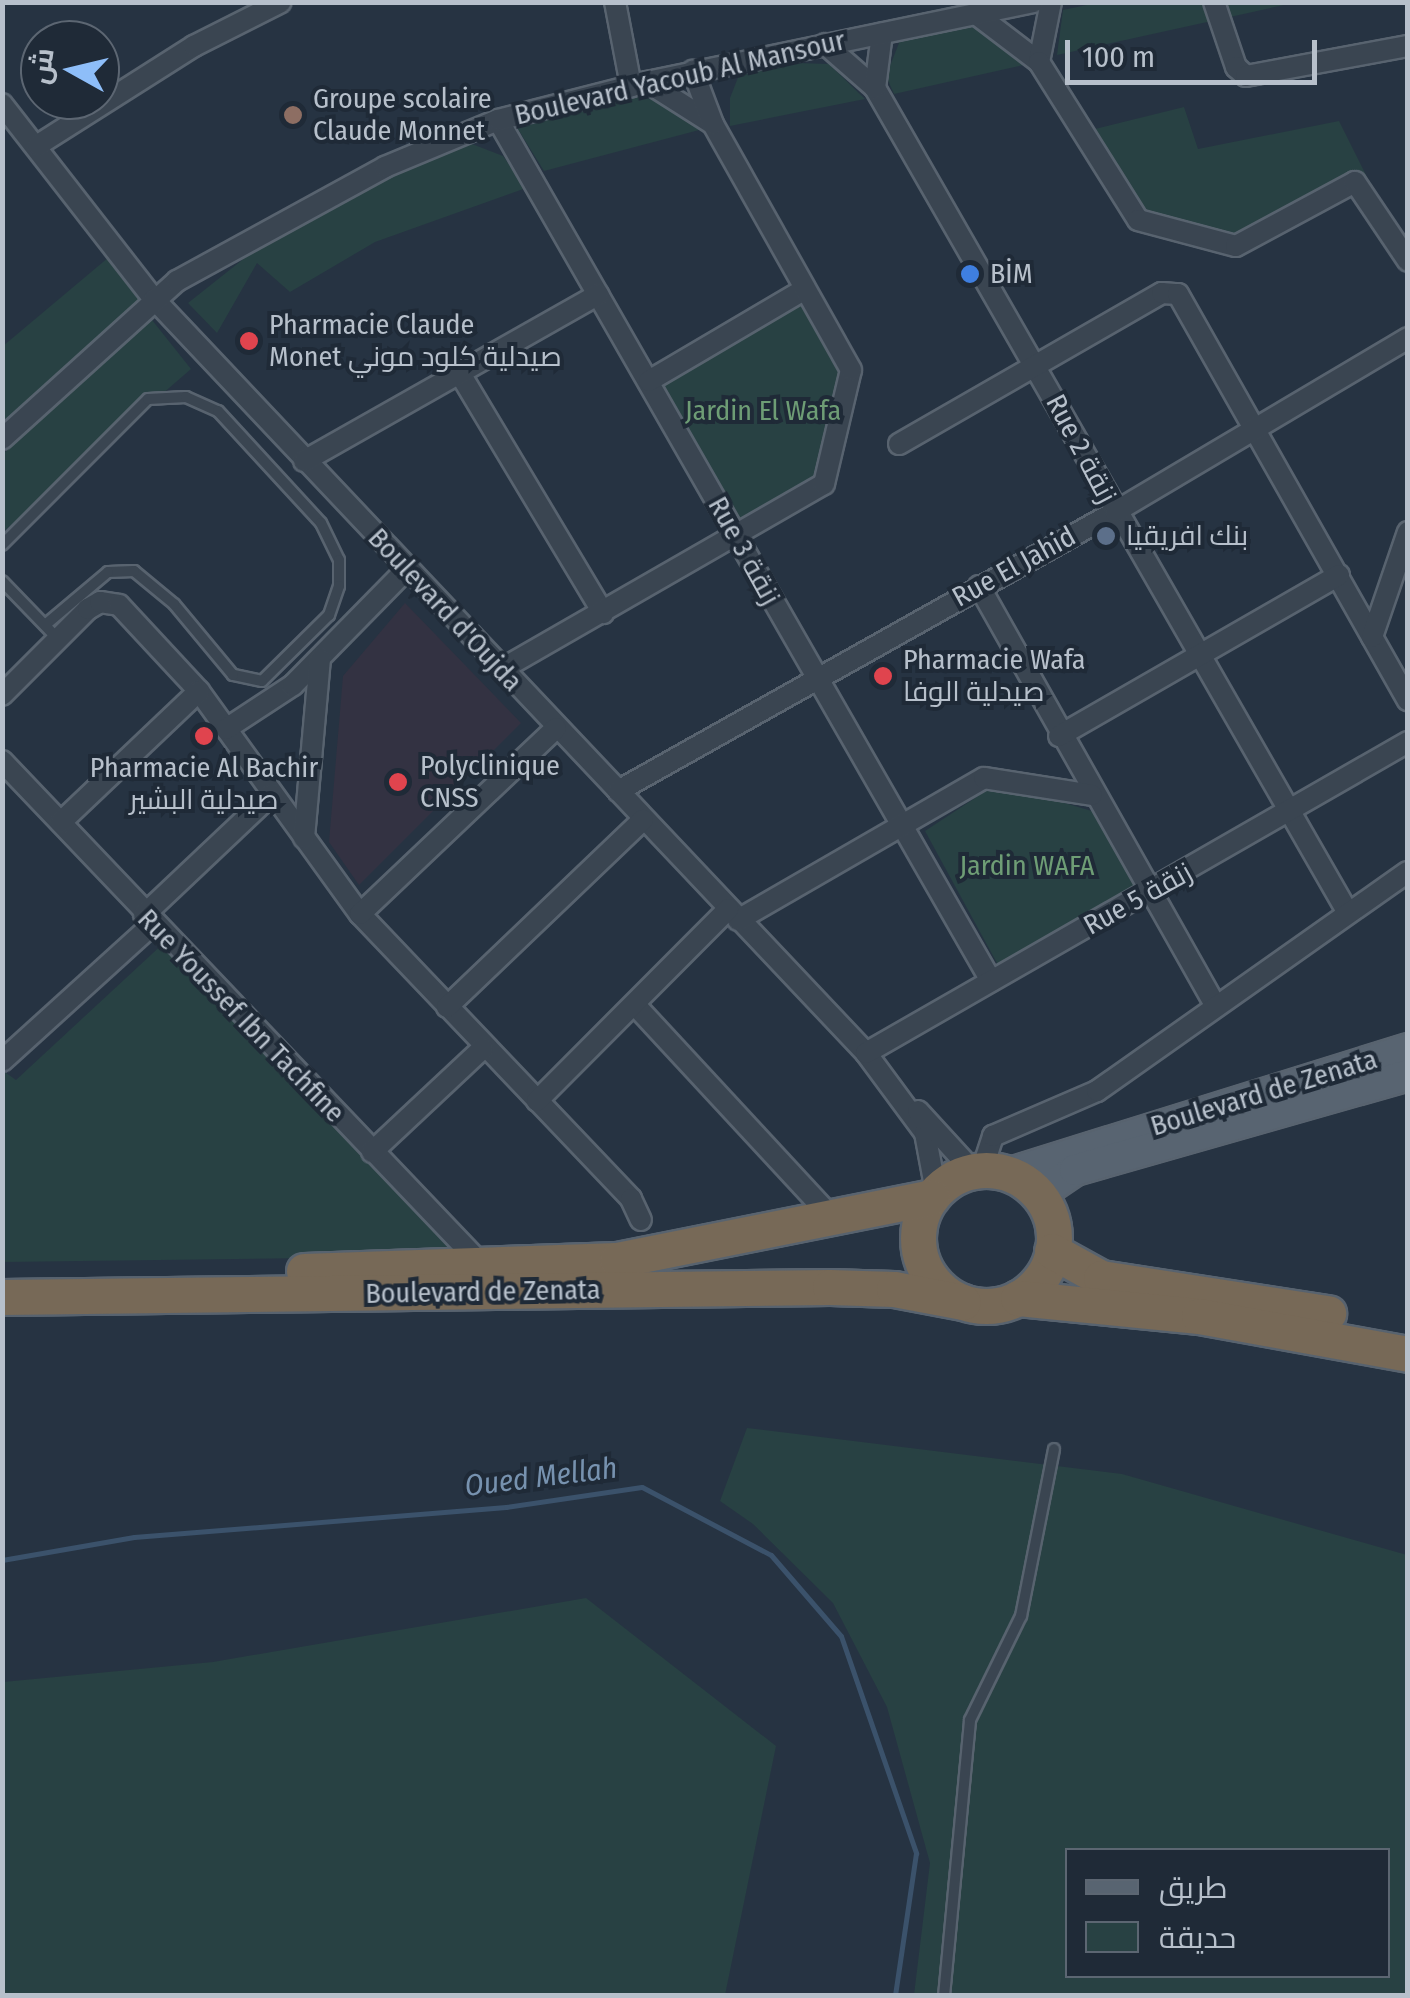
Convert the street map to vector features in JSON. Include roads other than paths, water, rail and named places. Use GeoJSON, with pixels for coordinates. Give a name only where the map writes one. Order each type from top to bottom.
{"type":"FeatureCollection","features":[{"type":"Feature","properties":{"kind":"highway"},"geometry":{"type":"LineString","coordinates":[[987,1172],[1038,1195],[1053,1232],[1052,1252],[1034,1286],[1018,1298],[991,1306],[963,1302],[944,1292],[921,1258],[918,1237],[934,1194],[987,1172]]}},
{"type":"Feature","properties":{"kind":"highway","name":"Boulevard de Zenata"},"geometry":{"type":"LineString","coordinates":[[2,1273],[483,1267],[662,1254],[934,1194]]}},
{"type":"Feature","properties":{"kind":"highway"},"geometry":{"type":"LineString","coordinates":[[1052,1252],[1101,1278],[1408,1330]]}},
{"type":"Feature","properties":{"kind":"highway","name":"Boulevard de Zenata"},"geometry":{"type":"LineString","coordinates":[[2,1296],[830,1287],[894,1288],[963,1302]]}},
{"type":"Feature","properties":{"kind":"highway"},"geometry":{"type":"LineString","coordinates":[[1018,1298],[1199,1316],[1408,1354]]}},
{"type":"Feature","properties":{"kind":"main road","name":"Boulevard de Zenata"},"geometry":{"type":"LineString","coordinates":[[987,1172],[1408,1049]]}},
{"type":"Feature","properties":{"kind":"main road","name":"Boulevard de Zenata"},"geometry":{"type":"LineString","coordinates":[[1038,1195],[1075,1170],[1408,1075]]}},
{"type":"Feature","properties":{"kind":"street"},"geometry":{"type":"LineString","coordinates":[[38,144],[194,46],[281,2]]}},
{"type":"Feature","properties":{"kind":"street"},"geometry":{"type":"LineString","coordinates":[[615,2],[639,84],[713,124]]}},
{"type":"Feature","properties":{"kind":"street","name":"Boulevard Yacoub Al Mansour"},"geometry":{"type":"LineString","coordinates":[[2,439],[154,298],[288,215],[498,120],[693,71],[1034,2]]}},
{"type":"Feature","properties":{"kind":"street"},"geometry":{"type":"LineString","coordinates":[[1039,62],[1051,2]]}},
{"type":"Feature","properties":{"kind":"street"},"geometry":{"type":"LineString","coordinates":[[1214,2],[1236,67],[1246,76],[1408,46]]}},
{"type":"Feature","properties":{"kind":"street"},"geometry":{"type":"LineString","coordinates":[[976,14],[1039,62],[1138,220],[1236,246],[1355,182],[1408,262]]}},
{"type":"Feature","properties":{"kind":"street"},"geometry":{"type":"LineString","coordinates":[[876,88],[882,33]]}},
{"type":"Feature","properties":{"kind":"street","name":"Rue 2 زنقة"},"geometry":{"type":"LineString","coordinates":[[825,44],[876,88],[1196,656],[1348,913]]}},
{"type":"Feature","properties":{"kind":"street"},"geometry":{"type":"LineString","coordinates":[[502,668],[824,484],[851,370],[713,124],[693,71]]}},
{"type":"Feature","properties":{"kind":"street","name":"Boulevard d'Oujda"},"geometry":{"type":"LineString","coordinates":[[2,104],[38,144],[154,298],[866,1053],[904,1101],[930,1144],[934,1194]]}},
{"type":"Feature","properties":{"kind":"street","name":"Rue 3 زنقة"},"geometry":{"type":"LineString","coordinates":[[498,120],[650,381],[816,680],[992,980]]}},
{"type":"Feature","properties":{"kind":"street"},"geometry":{"type":"LineString","coordinates":[[650,381],[805,289]]}},
{"type":"Feature","properties":{"kind":"street"},"geometry":{"type":"LineString","coordinates":[[898,444],[1172,291],[1339,575],[1408,701]]}},
{"type":"Feature","properties":{"kind":"street"},"geometry":{"type":"LineString","coordinates":[[304,460],[598,295]]}},
{"type":"Feature","properties":{"kind":"street","name":"Rue El Jahid"},"geometry":{"type":"LineString","coordinates":[[618,790],[1115,512],[1408,338]]}},
{"type":"Feature","properties":{"kind":"street"},"geometry":{"type":"LineString","coordinates":[[460,372],[603,613]]}},
{"type":"Feature","properties":{"kind":"street"},"geometry":{"type":"LineString","coordinates":[[1372,637],[1408,532]]}},
{"type":"Feature","properties":{"kind":"street"},"geometry":{"type":"LineString","coordinates":[[226,729],[263,709],[320,659],[407,569]]}},
{"type":"Feature","properties":{"kind":"street"},"geometry":{"type":"LineString","coordinates":[[1059,736],[1339,575]]}},
{"type":"Feature","properties":{"kind":"street"},"geometry":{"type":"LineString","coordinates":[[979,586],[1059,736],[1216,1006]]}},
{"type":"Feature","properties":{"kind":"street"},"geometry":{"type":"LineString","coordinates":[[2,695],[51,632],[110,600],[199,691],[360,914],[630,1199],[641,1220]]}},
{"type":"Feature","properties":{"kind":"street"},"geometry":{"type":"LineString","coordinates":[[304,838],[320,659]]}},
{"type":"Feature","properties":{"kind":"street"},"geometry":{"type":"LineString","coordinates":[[61,822],[199,691]]}},
{"type":"Feature","properties":{"kind":"street"},"geometry":{"type":"LineString","coordinates":[[360,914],[556,728]]}},
{"type":"Feature","properties":{"kind":"street","name":"Rue 5 زنقة"},"geometry":{"type":"LineString","coordinates":[[866,1053],[1408,742]]}},
{"type":"Feature","properties":{"kind":"street","name":"Rue Youssef Ibn Tachfine"},"geometry":{"type":"LineString","coordinates":[[2,761],[148,920],[483,1267]]}},
{"type":"Feature","properties":{"kind":"street"},"geometry":{"type":"LineString","coordinates":[[536,1101],[733,915],[996,776],[1092,794]]}},
{"type":"Feature","properties":{"kind":"street"},"geometry":{"type":"LineString","coordinates":[[2,1061],[272,794]]}},
{"type":"Feature","properties":{"kind":"street"},"geometry":{"type":"LineString","coordinates":[[448,1008],[643,820]]}},
{"type":"Feature","properties":{"kind":"street"},"geometry":{"type":"LineString","coordinates":[[987,1172],[993,1136],[1097,1091],[1408,872]]}},
{"type":"Feature","properties":{"kind":"street"},"geometry":{"type":"LineString","coordinates":[[635,1005],[831,1217]]}},
{"type":"Feature","properties":{"kind":"street"},"geometry":{"type":"LineString","coordinates":[[372,1152],[483,1048]]}},
{"type":"Feature","properties":{"kind":"street","name":"Boulevard d'Oujda"},"geometry":{"type":"LineString","coordinates":[[904,1101],[987,1172]]}},
{"type":"Feature","properties":{"kind":"lane"},"geometry":{"type":"LineString","coordinates":[[2,545],[148,398],[186,397],[218,411],[321,523],[339,560],[340,586],[329,615],[262,681],[233,675],[174,604],[134,571],[108,572],[51,632],[2,581]]}},
{"type":"Feature","properties":{"kind":"lane"},"geometry":{"type":"LineString","coordinates":[[944,1996],[970,1720],[1021,1616],[1054,1449]]}},
{"type":"Feature","properties":{"kind":"waterway","name":"Oued Mellah"},"geometry":{"type":"LineString","coordinates":[[2,1560],[134,1537],[506,1507],[642,1487],[771,1555],[841,1636],[916,1853],[895,1996]]}},
{"type":"Feature","properties":{"kind":"place","name":"Groupe scolaire Claude Monnet"},"geometry":{"type":"Point","coordinates":[293,115]}},
{"type":"Feature","properties":{"kind":"place","name":"BİM"},"geometry":{"type":"Point","coordinates":[970,274]}},
{"type":"Feature","properties":{"kind":"place","name":"Pharmacie Claude Monet صيدلية كلود موني"},"geometry":{"type":"Point","coordinates":[249,341]}},
{"type":"Feature","properties":{"kind":"place","name":"بنك افريقيا"},"geometry":{"type":"Point","coordinates":[1106,536]}},
{"type":"Feature","properties":{"kind":"place","name":"Pharmacie Wafa صيدلية الوفا"},"geometry":{"type":"Point","coordinates":[883,676]}},
{"type":"Feature","properties":{"kind":"place","name":"Pharmacie Al Bachir صيدلية البشير"},"geometry":{"type":"Point","coordinates":[204,736]}},
{"type":"Feature","properties":{"kind":"place","name":"Polyclinique CNSS"},"geometry":{"type":"Point","coordinates":[398,782]}},
{"type":"Feature","properties":{"kind":"park label","name":"Jardin El Wafa"},"geometry":{"type":"Point","coordinates":[763,411]}},
{"type":"Feature","properties":{"kind":"park label","name":"Jardin WAFA"},"geometry":{"type":"Point","coordinates":[1027,866]}}]}
